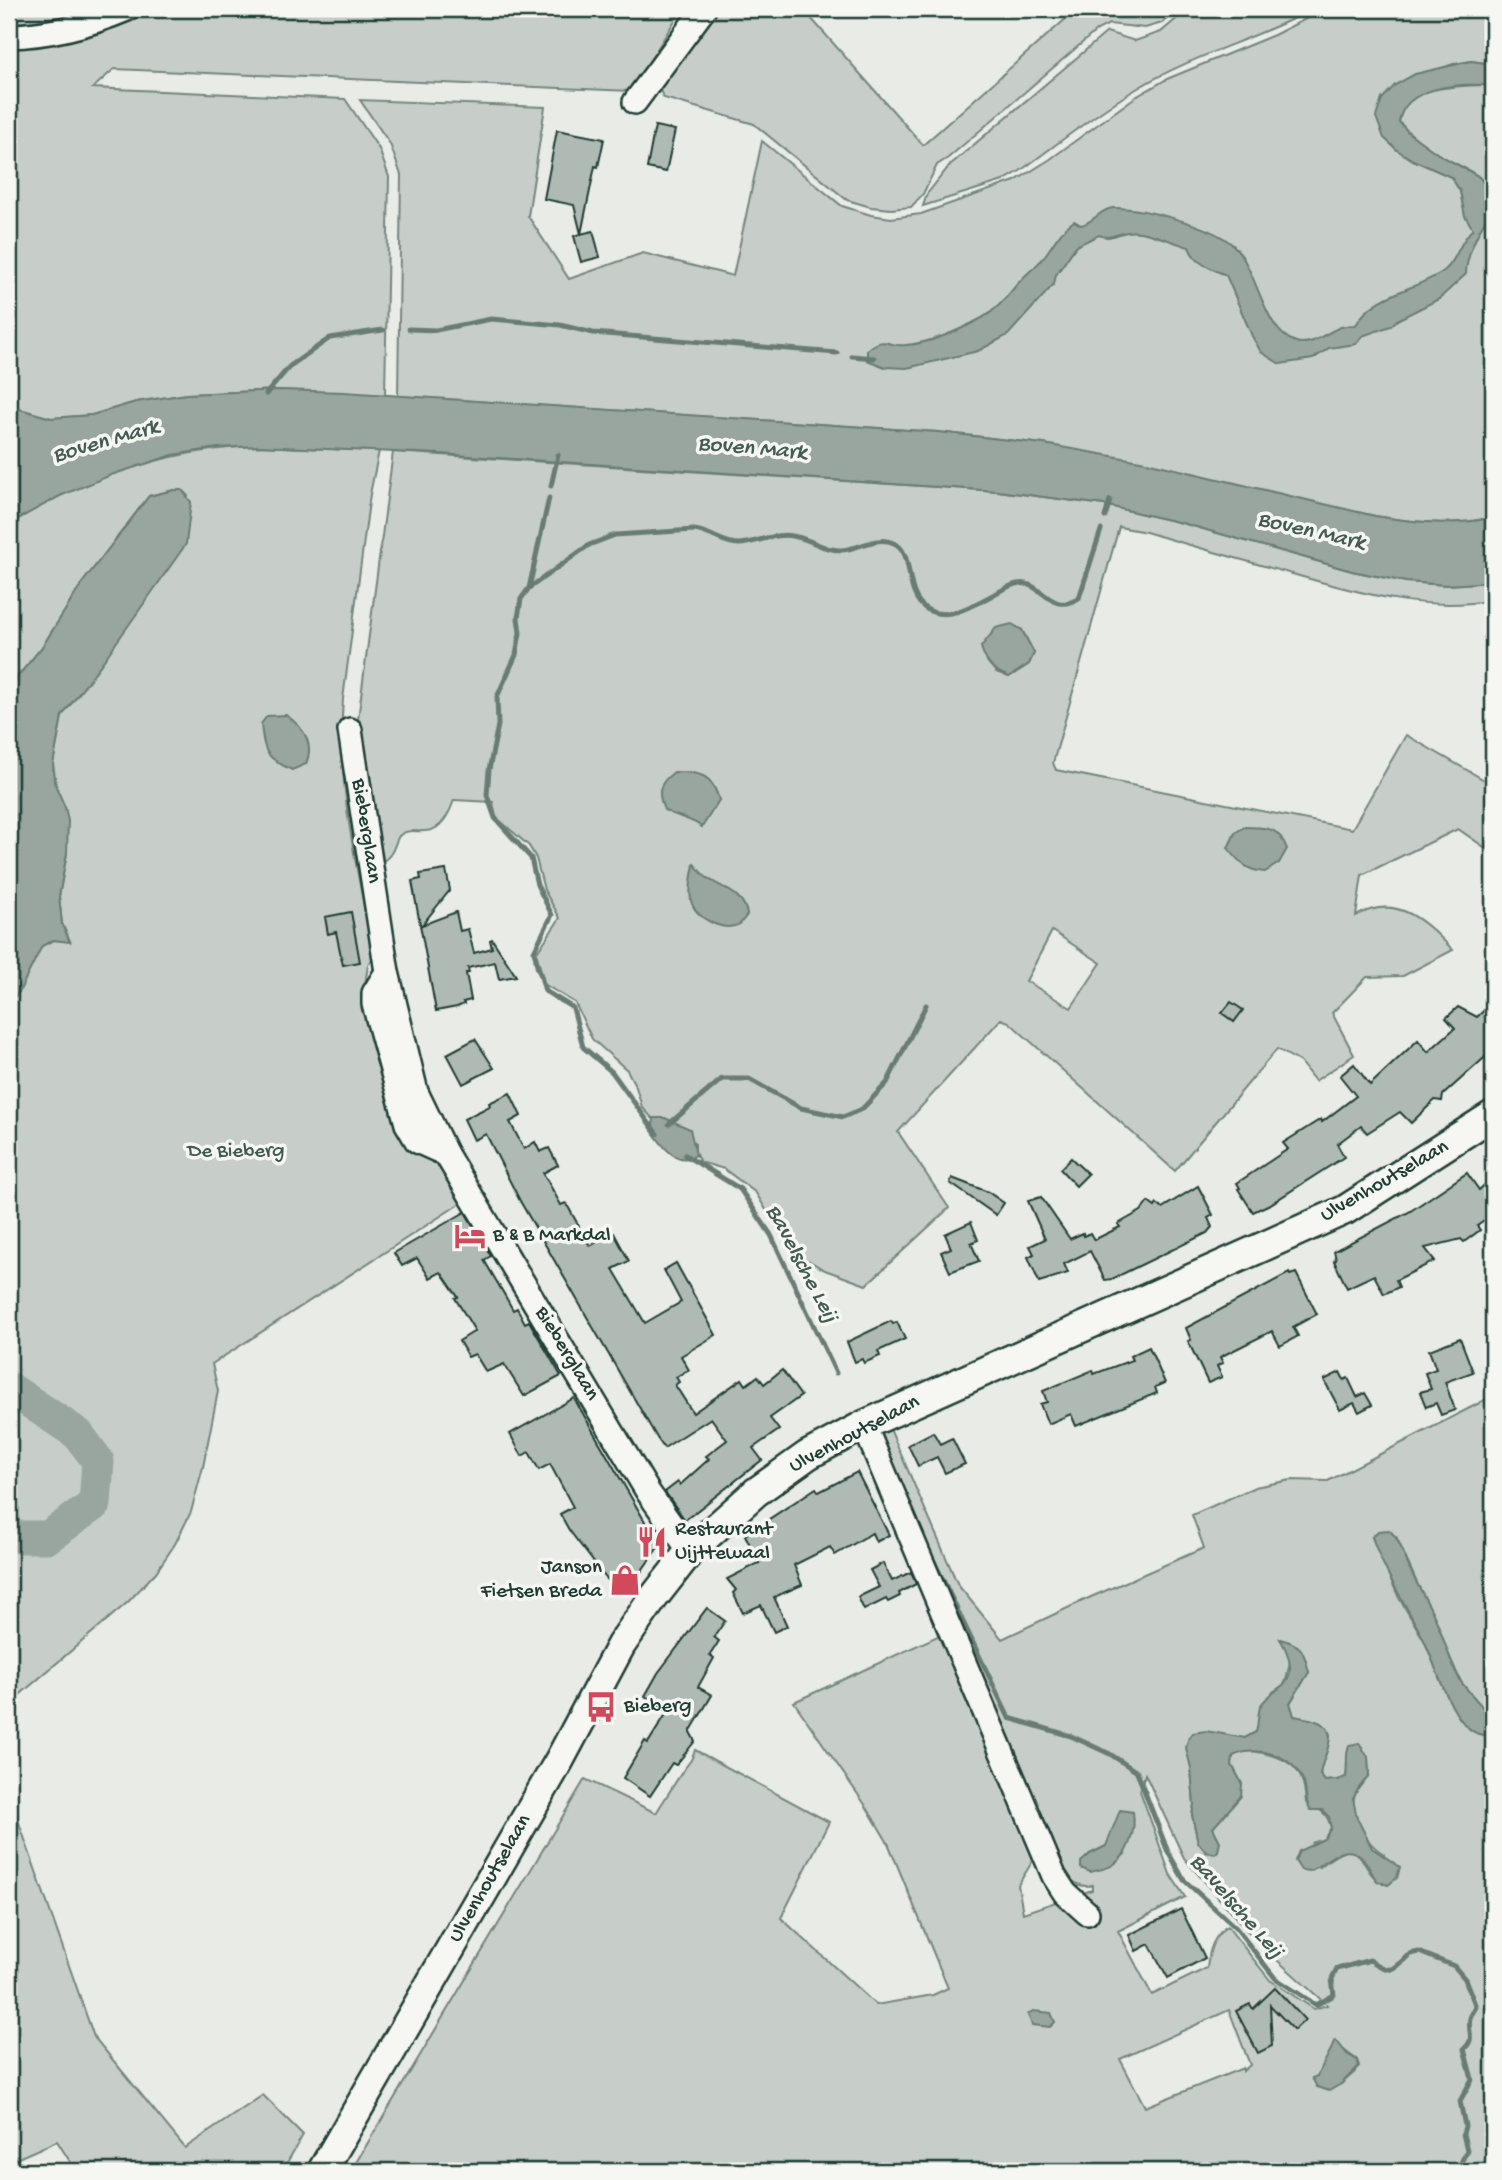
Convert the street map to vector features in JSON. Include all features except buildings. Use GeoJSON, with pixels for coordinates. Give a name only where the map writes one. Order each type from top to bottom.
{"type":"FeatureCollection","features":[{"type":"Feature","properties":{"kind":"main road","name":"Ulvenhoutselaan"},"geometry":{"type":"LineString","coordinates":[[322,2171],[559,1761],[621,1645],[690,1551],[756,1492],[808,1455],[864,1425],[1345,1210],[1493,1115]]}},
{"type":"Feature","properties":{"kind":"street"},"geometry":{"type":"LineString","coordinates":[[9,36],[34,35],[97,22],[127,9]]}},
{"type":"Feature","properties":{"kind":"street"},"geometry":{"type":"LineString","coordinates":[[635,102],[704,9]]}},
{"type":"Feature","properties":{"kind":"street","name":"Bieberglaan"},"geometry":{"type":"LineString","coordinates":[[350,730],[387,972],[416,1092],[446,1154],[648,1492],[690,1551]]}},
{"type":"Feature","properties":{"kind":"street"},"geometry":{"type":"LineString","coordinates":[[864,1425],[1054,1876],[1065,1894],[1087,1913]]}},
{"type":"Feature","properties":{"kind":"green space"},"geometry":{"type":"Polygon","coordinates":[[[9,9],[682,9],[631,91],[114,69],[93,88],[345,99],[379,149],[389,177],[385,395],[279,390],[187,394],[136,402],[92,415],[51,418],[9,406],[9,9]]]}},
{"type":"Feature","properties":{"kind":"green space"},"geometry":{"type":"Polygon","coordinates":[[[714,9],[803,9],[923,145],[1077,9],[1178,9],[1162,23],[1145,28],[1109,24],[1097,30],[937,165],[923,194],[911,207],[891,209],[847,200],[754,124],[664,98],[658,87],[714,9]]]}},
{"type":"Feature","properties":{"kind":"green space"},"geometry":{"type":"Polygon","coordinates":[[[1188,9],[1313,9],[1159,76],[1108,107],[1003,181],[923,206],[927,194],[950,165],[1107,32],[1135,41],[1161,32],[1188,9]]]}},
{"type":"Feature","properties":{"kind":"green space"},"geometry":{"type":"Polygon","coordinates":[[[1325,9],[1493,9],[1493,64],[1471,61],[1436,70],[1382,99],[1378,114],[1413,160],[1451,177],[1460,191],[1465,216],[1482,222],[1493,209],[1493,517],[1449,523],[1375,516],[1044,444],[938,432],[398,396],[401,175],[390,144],[360,100],[545,107],[528,216],[569,279],[643,253],[733,276],[762,141],[842,206],[891,218],[921,214],[1015,181],[1049,160],[1134,98],[1167,79],[1274,35],[1325,9]]]}},
{"type":"Feature","properties":{"kind":"green space"},"geometry":{"type":"Polygon","coordinates":[[[1493,86],[1493,197],[1485,182],[1478,176],[1432,150],[1399,122],[1410,101],[1431,90],[1493,86]]]}},
{"type":"Feature","properties":{"kind":"green space","name":"De Bieberg"},"geometry":{"type":"Polygon","coordinates":[[[259,446],[379,451],[370,494],[343,699],[342,732],[350,829],[374,957],[368,965],[365,985],[397,1116],[436,1150],[464,1201],[212,1364],[218,1391],[203,1467],[191,1512],[175,1544],[156,1572],[128,1602],[9,1704],[9,1003],[19,992],[41,946],[53,940],[70,941],[62,924],[59,896],[67,853],[53,764],[62,716],[104,660],[188,496],[182,490],[174,490],[149,496],[83,582],[42,647],[9,687],[9,524],[67,492],[129,468],[193,453],[259,446]]]}},
{"type":"Feature","properties":{"kind":"green space"},"geometry":{"type":"Polygon","coordinates":[[[393,452],[998,491],[1104,505],[1182,523],[1352,571],[1406,582],[1447,585],[1493,582],[1493,600],[1442,604],[1391,599],[1119,527],[1053,763],[1056,770],[1352,829],[1406,735],[1493,785],[1493,853],[1458,829],[1362,875],[1356,916],[1371,910],[1397,909],[1421,920],[1453,950],[1403,976],[1367,977],[1332,1013],[1354,1055],[1315,1081],[1300,1062],[1277,1049],[1175,1171],[1009,1022],[1001,1019],[898,1132],[949,1208],[866,1285],[825,1270],[790,1250],[756,1193],[724,1169],[700,1162],[695,1153],[695,1144],[665,1118],[652,1118],[642,1107],[627,1070],[592,1039],[575,1003],[544,984],[536,969],[534,957],[560,918],[544,890],[536,858],[529,846],[496,817],[493,802],[454,800],[440,825],[425,831],[405,832],[399,836],[389,856],[375,866],[357,727],[393,452]],[[1022,630],[996,672],[1009,677],[1029,664],[1034,653],[1022,630]],[[1052,931],[1026,981],[1071,1008],[1101,963],[1052,931]]]}},
{"type":"Feature","properties":{"kind":"green space"},"geometry":{"type":"Polygon","coordinates":[[[9,832],[18,848],[9,908],[9,832]]]}},
{"type":"Feature","properties":{"kind":"green space"},"geometry":{"type":"Polygon","coordinates":[[[1493,1396],[1493,1728],[1488,1715],[1461,1682],[1396,1536],[1372,1537],[1399,1598],[1424,1640],[1436,1669],[1492,1734],[1493,1729],[1493,2171],[351,2171],[585,1779],[656,1813],[695,1750],[829,1822],[781,1918],[876,2005],[933,1995],[948,1988],[888,1843],[866,1806],[794,1702],[942,1634],[1037,1854],[1018,1885],[1023,1913],[1092,1890],[1092,1885],[1079,1885],[1068,1877],[877,1435],[890,1429],[958,1585],[1002,1639],[1204,1548],[1192,1515],[1255,1487],[1291,1480],[1328,1481],[1493,1396]],[[1285,1646],[1290,1662],[1285,1684],[1273,1692],[1256,1732],[1245,1738],[1229,1737],[1191,1768],[1194,1805],[1192,1815],[1198,1842],[1206,1852],[1220,1842],[1213,1828],[1242,1784],[1232,1765],[1233,1756],[1260,1752],[1280,1758],[1293,1766],[1301,1778],[1306,1803],[1328,1819],[1331,1828],[1324,1839],[1312,1843],[1320,1867],[1346,1851],[1353,1852],[1359,1856],[1374,1878],[1383,1884],[1384,1854],[1362,1830],[1353,1806],[1356,1792],[1369,1775],[1368,1757],[1359,1743],[1350,1746],[1346,1777],[1325,1781],[1320,1775],[1330,1734],[1305,1719],[1294,1716],[1290,1703],[1309,1672],[1285,1646]],[[1145,1774],[1140,1791],[1170,1874],[1185,1897],[1118,1931],[1152,1995],[1207,1968],[1212,1944],[1227,1926],[1270,1980],[1314,2009],[1327,2005],[1257,1942],[1184,1858],[1145,1774]],[[1106,1846],[1089,1854],[1090,1872],[1112,1865],[1125,1854],[1106,1846]],[[1229,2010],[1120,2059],[1145,2107],[1243,2068],[1243,2071],[1250,2065],[1229,2010]],[[1340,2047],[1317,2076],[1341,2084],[1355,2072],[1357,2060],[1340,2047]]]}},
{"type":"Feature","properties":{"kind":"green space"},"geometry":{"type":"Polygon","coordinates":[[[9,1794],[94,2037],[185,2148],[263,2095],[303,2135],[282,2171],[76,2171],[57,2141],[9,2162],[9,1794]]]}},
{"type":"Feature","properties":{"kind":"water"},"geometry":{"type":"Polygon","coordinates":[[[1471,61],[1493,64],[1493,86],[1452,86],[1424,93],[1412,100],[1403,110],[1399,122],[1409,133],[1438,154],[1478,176],[1492,192],[1493,209],[1475,240],[1466,274],[1439,299],[1397,320],[1391,326],[1362,336],[1356,344],[1329,348],[1313,359],[1280,364],[1261,352],[1226,275],[1199,261],[1189,247],[1150,234],[1127,232],[1110,237],[1099,235],[1076,246],[1056,275],[1054,284],[1008,335],[978,351],[907,368],[885,367],[867,360],[867,350],[873,345],[883,342],[900,345],[926,342],[988,314],[1041,261],[1069,225],[1074,221],[1085,224],[1113,208],[1176,219],[1211,231],[1234,246],[1249,270],[1268,314],[1285,336],[1296,342],[1308,342],[1341,327],[1356,325],[1373,306],[1445,270],[1473,229],[1465,216],[1460,191],[1451,177],[1397,150],[1384,138],[1376,117],[1382,99],[1395,85],[1415,74],[1471,61]]]}},
{"type":"Feature","properties":{"kind":"water","name":"Boven Mark"},"geometry":{"type":"Polygon","coordinates":[[[279,390],[344,392],[938,432],[1044,444],[1146,462],[1375,516],[1449,523],[1493,517],[1493,582],[1447,585],[1406,582],[1352,571],[1182,523],[1104,505],[998,491],[440,454],[259,446],[218,448],[173,455],[111,475],[60,496],[9,524],[9,406],[51,418],[92,415],[136,402],[187,394],[279,390]]]}},
{"type":"Feature","properties":{"kind":"water"},"geometry":{"type":"Polygon","coordinates":[[[182,490],[191,502],[186,544],[62,716],[53,764],[54,782],[68,821],[67,853],[59,896],[62,924],[70,942],[53,940],[42,946],[19,992],[9,1003],[9,908],[18,848],[9,832],[9,687],[42,647],[83,582],[149,496],[182,490]]]}},
{"type":"Feature","properties":{"kind":"water"},"geometry":{"type":"Polygon","coordinates":[[[1012,624],[1022,630],[1034,653],[1029,664],[1009,677],[990,666],[981,647],[996,628],[1012,624]]]}},
{"type":"Feature","properties":{"kind":"water"},"geometry":{"type":"Polygon","coordinates":[[[286,715],[302,730],[309,749],[306,764],[292,770],[277,762],[268,753],[263,742],[261,724],[267,716],[286,715]]]}},
{"type":"Feature","properties":{"kind":"water"},"geometry":{"type":"Polygon","coordinates":[[[674,772],[704,776],[713,785],[719,800],[702,827],[664,810],[660,789],[674,772]]]}},
{"type":"Feature","properties":{"kind":"water"},"geometry":{"type":"Polygon","coordinates":[[[1244,827],[1270,829],[1280,836],[1287,849],[1279,863],[1265,872],[1248,868],[1236,858],[1228,848],[1235,833],[1244,827]]]}},
{"type":"Feature","properties":{"kind":"water"},"geometry":{"type":"Polygon","coordinates":[[[694,864],[706,877],[742,901],[747,915],[740,924],[719,926],[695,910],[690,894],[694,864]]]}},
{"type":"Feature","properties":{"kind":"water"},"geometry":{"type":"Polygon","coordinates":[[[654,1118],[665,1118],[690,1129],[696,1155],[682,1158],[671,1153],[652,1131],[654,1118]]]}},
{"type":"Feature","properties":{"kind":"water"},"geometry":{"type":"Polygon","coordinates":[[[1389,1530],[1399,1542],[1433,1613],[1460,1680],[1490,1719],[1492,1734],[1479,1734],[1467,1727],[1449,1700],[1424,1640],[1389,1577],[1372,1537],[1378,1531],[1389,1530]]]}},
{"type":"Feature","properties":{"kind":"water"},"geometry":{"type":"Polygon","coordinates":[[[1280,1639],[1301,1650],[1309,1672],[1290,1703],[1294,1716],[1316,1721],[1329,1731],[1329,1745],[1320,1775],[1325,1781],[1346,1777],[1349,1745],[1359,1743],[1368,1757],[1369,1775],[1353,1799],[1357,1818],[1372,1848],[1400,1867],[1397,1878],[1388,1885],[1377,1881],[1361,1857],[1348,1851],[1335,1855],[1310,1871],[1301,1870],[1295,1861],[1299,1851],[1324,1839],[1331,1828],[1329,1817],[1322,1810],[1310,1810],[1299,1773],[1292,1765],[1274,1754],[1253,1751],[1233,1756],[1232,1765],[1242,1784],[1241,1796],[1213,1828],[1220,1842],[1218,1851],[1215,1854],[1206,1852],[1198,1842],[1192,1815],[1194,1805],[1191,1768],[1186,1748],[1188,1740],[1193,1733],[1206,1731],[1245,1738],[1256,1732],[1261,1705],[1289,1676],[1290,1663],[1280,1639]]]}},
{"type":"Feature","properties":{"kind":"water"},"geometry":{"type":"Polygon","coordinates":[[[1120,1810],[1133,1812],[1134,1819],[1130,1841],[1119,1861],[1090,1872],[1081,1868],[1081,1862],[1090,1854],[1106,1846],[1120,1810]]]}},
{"type":"Feature","properties":{"kind":"water"},"geometry":{"type":"Polygon","coordinates":[[[1033,2011],[1051,2013],[1055,2022],[1050,2027],[1032,2025],[1028,2014],[1033,2011]]]}},
{"type":"Feature","properties":{"kind":"water"},"geometry":{"type":"Polygon","coordinates":[[[1336,2040],[1347,2054],[1357,2060],[1359,2066],[1341,2084],[1329,2091],[1317,2087],[1312,2078],[1317,2076],[1336,2040]]]}},
{"type":"Feature","properties":{"kind":"waterway"},"geometry":{"type":"LineString","coordinates":[[409,329],[436,330],[491,319],[560,325],[593,333],[837,353]]}},
{"type":"Feature","properties":{"kind":"waterway"},"geometry":{"type":"LineString","coordinates":[[266,394],[290,366],[330,338],[383,330]]}},
{"type":"Feature","properties":{"kind":"waterway"},"geometry":{"type":"LineString","coordinates":[[852,356],[874,358]]}},
{"type":"Feature","properties":{"kind":"waterway","name":"Bavelsche Leij"},"geometry":{"type":"LineString","coordinates":[[551,486],[558,455]]}},
{"type":"Feature","properties":{"kind":"waterway","name":"Bavelsche Leij"},"geometry":{"type":"LineString","coordinates":[[549,498],[529,588],[521,599],[516,655],[497,697],[498,725],[487,795],[495,818],[531,858],[537,885],[552,915],[534,951],[545,991],[573,1008],[583,1047],[612,1072],[657,1134]]}},
{"type":"Feature","properties":{"kind":"waterway"},"geometry":{"type":"LineString","coordinates":[[1105,517],[1110,500]]}},
{"type":"Feature","properties":{"kind":"waterway"},"geometry":{"type":"LineString","coordinates":[[529,588],[589,545],[615,535],[694,530],[739,544],[782,535],[803,538],[836,550],[874,541],[894,543],[905,555],[918,601],[935,613],[958,611],[1013,585],[1023,584],[1059,603],[1068,603],[1079,598],[1101,530]]}},
{"type":"Feature","properties":{"kind":"waterway"},"geometry":{"type":"LineString","coordinates":[[669,1124],[722,1079],[749,1079],[801,1108],[843,1117],[862,1109],[887,1083],[926,1005]]}},
{"type":"Feature","properties":{"kind":"waterway","name":"Bavelsche Leij"},"geometry":{"type":"LineString","coordinates":[[685,1155],[740,1189],[771,1235],[836,1373]]}},
{"type":"Feature","properties":{"kind":"waterway"},"geometry":{"type":"LineString","coordinates":[[9,1388],[78,1434],[98,1461],[95,1504],[48,1537],[19,1537],[9,1533]]}},
{"type":"Feature","properties":{"kind":"waterway","name":"Bavelsche Leij"},"geometry":{"type":"LineString","coordinates":[[933,1559],[1009,1718],[1071,1736],[1110,1754],[1137,1772],[1168,1852],[1184,1880],[1236,1928],[1275,1978],[1316,2005],[1334,1995],[1332,1979],[1337,1969],[1370,1960],[1383,1968],[1392,1969],[1410,1954],[1419,1952],[1454,1966],[1465,1979],[1476,2007],[1469,2023],[1470,2042],[1464,2049],[1472,2079],[1460,2101],[1467,2150],[1457,2171]]}},
{"type":"Feature","properties":{"kind":"place","name":"B & B Markdal"},"geometry":{"type":"Point","coordinates":[470,1236]}},
{"type":"Feature","properties":{"kind":"place","name":"Restaurant Uijttewaal"},"geometry":{"type":"Point","coordinates":[652,1542]}},
{"type":"Feature","properties":{"kind":"place","name":"Janson Fietsen Breda"},"geometry":{"type":"Point","coordinates":[625,1580]}},
{"type":"Feature","properties":{"kind":"place","name":"Bieberg"},"geometry":{"type":"Point","coordinates":[601,1707]}}]}
